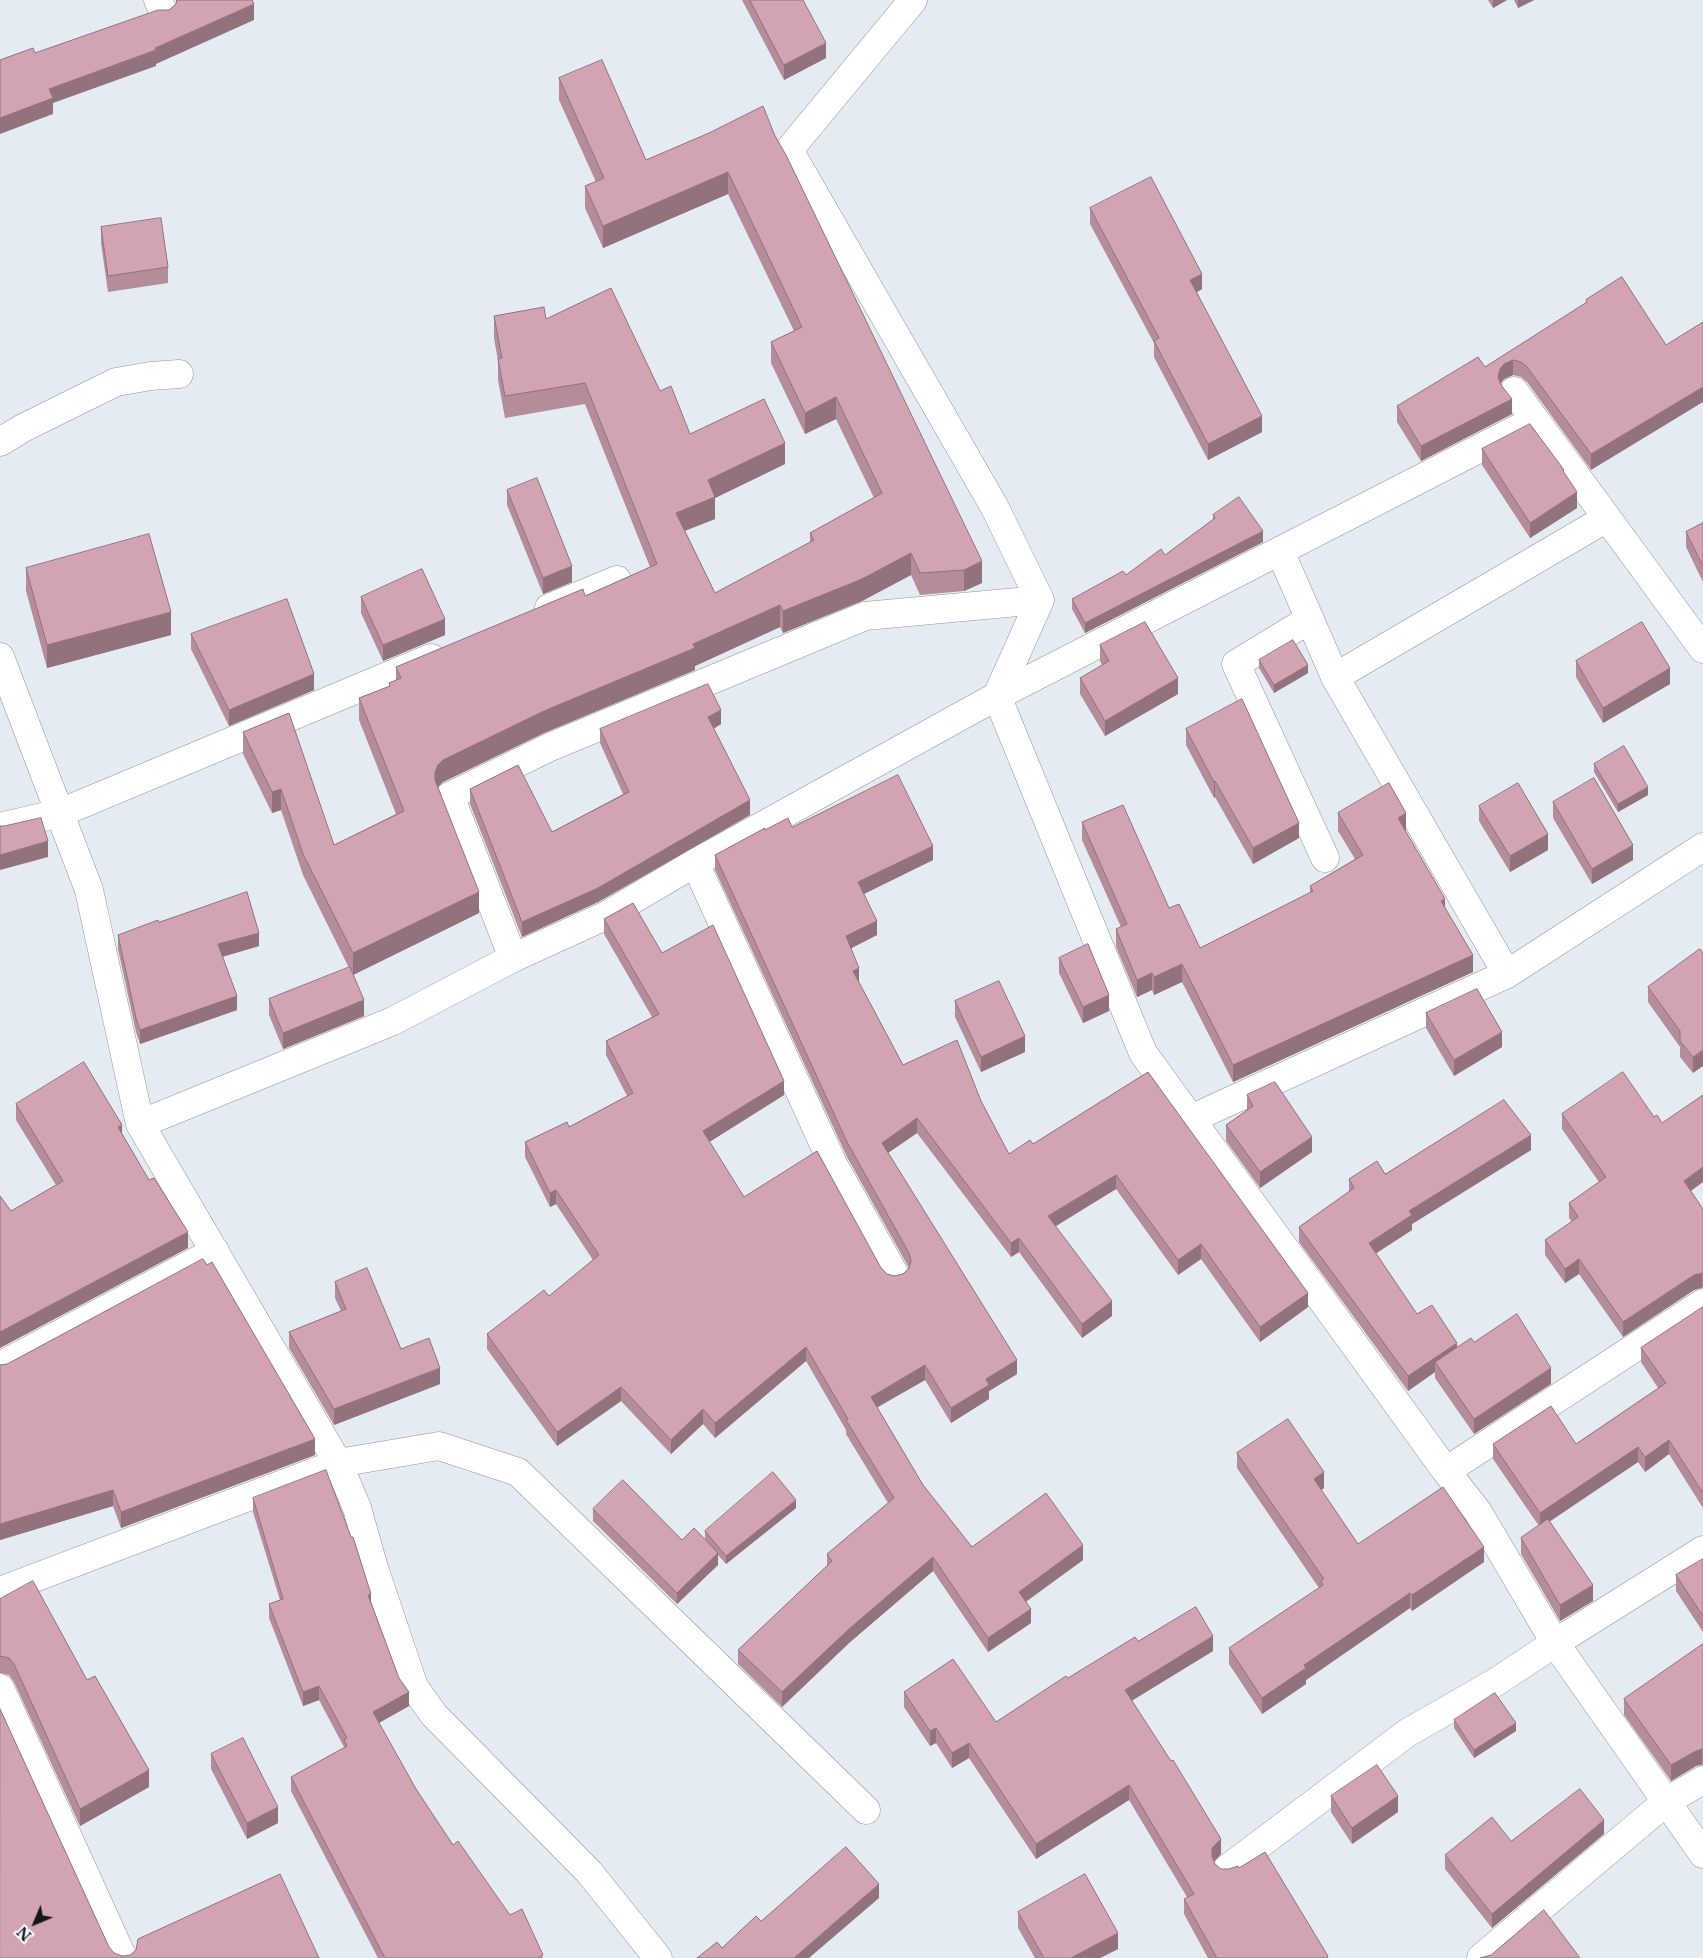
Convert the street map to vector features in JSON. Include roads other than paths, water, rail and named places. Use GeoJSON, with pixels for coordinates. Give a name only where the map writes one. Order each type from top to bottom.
{"type":"FeatureCollection","features":[{"type":"Feature","properties":{"kind":"street"},"geometry":{"type":"LineString","coordinates":[[913,0],[789,150],[994,506],[1040,600]]}},
{"type":"Feature","properties":{"kind":"street"},"geometry":{"type":"LineString","coordinates":[[0,442],[23,428],[116,382],[151,376],[179,374]]}},
{"type":"Feature","properties":{"kind":"street"},"geometry":{"type":"LineString","coordinates":[[1514,391],[1703,649]]}},
{"type":"Feature","properties":{"kind":"street"},"geometry":{"type":"LineString","coordinates":[[140,1124],[393,1021],[513,958],[605,916],[695,862],[997,696],[1535,420]]}},
{"type":"Feature","properties":{"kind":"street"},"geometry":{"type":"LineString","coordinates":[[1335,677],[1607,518]]}},
{"type":"Feature","properties":{"kind":"street"},"geometry":{"type":"LineString","coordinates":[[1280,551],[1335,677],[1507,974]]}},
{"type":"Feature","properties":{"kind":"street"},"geometry":{"type":"LineString","coordinates":[[526,618],[617,580]]}},
{"type":"Feature","properties":{"kind":"street"},"geometry":{"type":"LineString","coordinates":[[1040,600],[997,696],[1143,1053],[1446,1471],[1478,1512],[1555,1643],[1703,1854]]}},
{"type":"Feature","properties":{"kind":"street"},"geometry":{"type":"LineString","coordinates":[[513,958],[450,796],[550,747],[865,616],[1040,600]]}},
{"type":"Feature","properties":{"kind":"street"},"geometry":{"type":"LineString","coordinates":[[1310,619],[1236,664],[1325,858]]}},
{"type":"Feature","properties":{"kind":"street"},"geometry":{"type":"LineString","coordinates":[[0,827],[60,813],[453,649]]}},
{"type":"Feature","properties":{"kind":"street"},"geometry":{"type":"LineString","coordinates":[[0,657],[89,890],[140,1124],[338,1463],[357,1508],[374,1568],[414,1687],[434,1714],[589,1872],[658,1958]]}},
{"type":"Feature","properties":{"kind":"street"},"geometry":{"type":"LineString","coordinates":[[1192,1119],[1507,974],[1703,847]]}},
{"type":"Feature","properties":{"kind":"street"},"geometry":{"type":"LineString","coordinates":[[695,862],[833,1164],[895,1275]]}},
{"type":"Feature","properties":{"kind":"street"},"geometry":{"type":"LineString","coordinates":[[0,1366],[215,1251]]}},
{"type":"Feature","properties":{"kind":"street"},"geometry":{"type":"LineString","coordinates":[[1446,1471],[1703,1303]]}},
{"type":"Feature","properties":{"kind":"street"},"geometry":{"type":"LineString","coordinates":[[0,1591],[338,1463],[439,1446],[518,1472],[866,1810]]}},
{"type":"Feature","properties":{"kind":"street"},"geometry":{"type":"LineString","coordinates":[[1228,1869],[1407,1732],[1496,1682],[1703,1550]]}},
{"type":"Feature","properties":{"kind":"street"},"geometry":{"type":"LineString","coordinates":[[0,1688],[123,1958]]}},
{"type":"Feature","properties":{"kind":"street"},"geometry":{"type":"LineString","coordinates":[[1481,1958],[1667,1801],[1703,1780]]}}]}
